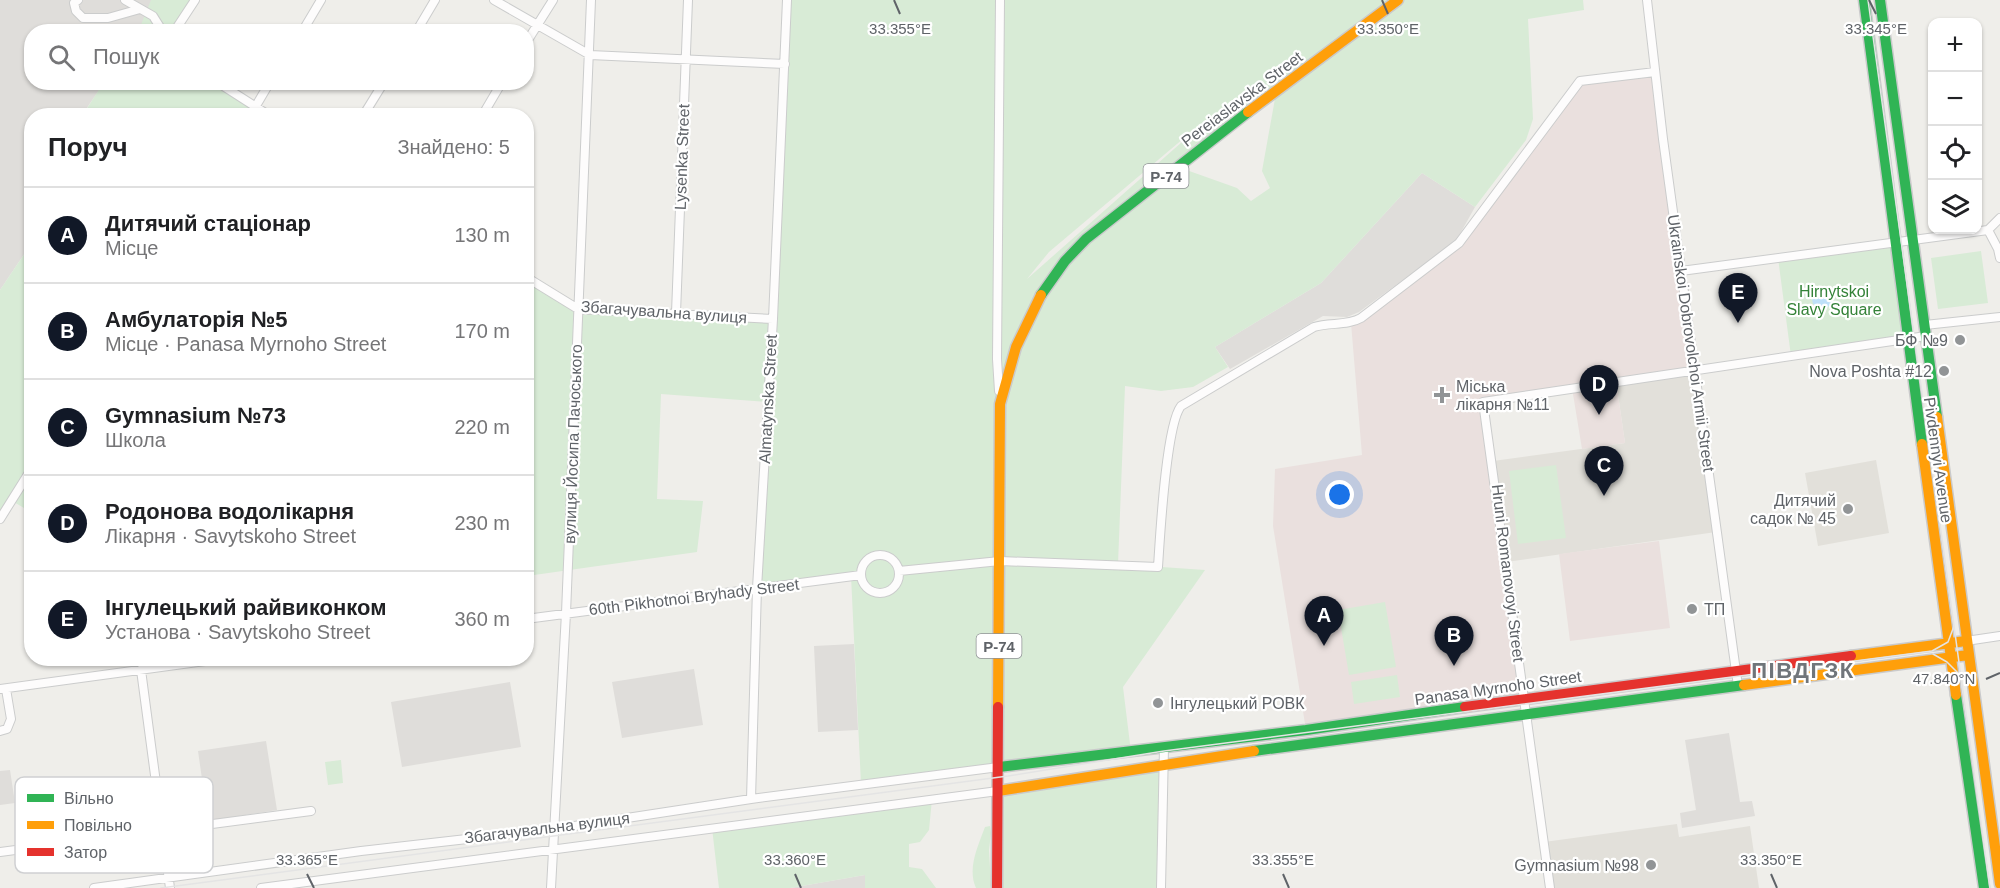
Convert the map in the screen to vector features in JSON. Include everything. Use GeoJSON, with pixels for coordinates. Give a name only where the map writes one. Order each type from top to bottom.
{"type":"FeatureCollection","features":[{"type":"Feature","properties":{"kind":"main road","name":"Pereiaslavska Street"},"geometry":{"type":"LineString","coordinates":[[1000,404],[1006,370],[1027,318],[1065,260],[1083,242],[1192,155],[1398,0]]}},
{"type":"Feature","properties":{"kind":"main road","name":"Pivdennyi Avenue"},"geometry":{"type":"LineString","coordinates":[[1864,0],[1950,658],[1984,888]]}},
{"type":"Feature","properties":{"kind":"main road","name":"Pivdennyi Avenue"},"geometry":{"type":"LineString","coordinates":[[1880,0],[2000,884]]}},
{"type":"Feature","properties":{"kind":"main road","name":"Р-74"},"geometry":{"type":"LineString","coordinates":[[997,888],[1000,404]]}},
{"type":"Feature","properties":{"kind":"main road","name":"Panasa Myrnoho Street"},"geometry":{"type":"LineString","coordinates":[[999,767],[1164,748],[1966,640]]}},
{"type":"Feature","properties":{"kind":"main road","name":"Panasa Myrnoho Street"},"geometry":{"type":"LineString","coordinates":[[998,791],[1164,764],[1968,655]]}},
{"type":"Feature","properties":{"kind":"street"},"geometry":{"type":"LineString","coordinates":[[78,0],[74,3],[76,11],[83,18],[108,18],[140,9]]}},
{"type":"Feature","properties":{"kind":"street"},"geometry":{"type":"LineString","coordinates":[[125,0],[153,16],[158,24]]}},
{"type":"Feature","properties":{"kind":"street"},"geometry":{"type":"LineString","coordinates":[[179,24],[195,0]]}},
{"type":"Feature","properties":{"kind":"street"},"geometry":{"type":"LineString","coordinates":[[307,24],[321,0]]}},
{"type":"Feature","properties":{"kind":"street"},"geometry":{"type":"LineString","coordinates":[[421,24],[435,0]]}},
{"type":"Feature","properties":{"kind":"street"},"geometry":{"type":"LineString","coordinates":[[494,0],[590,55],[785,64]]}},
{"type":"Feature","properties":{"kind":"street"},"geometry":{"type":"LineString","coordinates":[[534,31],[553,0]]}},
{"type":"Feature","properties":{"kind":"street","name":"вулиця Йосипа Пачоського"},"geometry":{"type":"LineString","coordinates":[[552,888],[566,614],[591,0]]}},
{"type":"Feature","properties":{"kind":"street","name":"Lysenka Street"},"geometry":{"type":"LineString","coordinates":[[676,313],[688,0]]}},
{"type":"Feature","properties":{"kind":"street","name":"Almatynska Street"},"geometry":{"type":"LineString","coordinates":[[752,799],[757,588],[773,320],[787,0]]}},
{"type":"Feature","properties":{"kind":"street"},"geometry":{"type":"LineString","coordinates":[[1000,0],[997,359],[1000,404]]}},
{"type":"Feature","properties":{"kind":"street","name":"Ukrainskoi Dobrovolchoi Armii Street"},"geometry":{"type":"LineString","coordinates":[[1647,0],[1694,370],[1738,686]]}},
{"type":"Feature","properties":{"kind":"street"},"geometry":{"type":"LineString","coordinates":[[899,571],[1000,561],[1158,567],[1169,456],[1176,416],[1181,406],[1314,327],[1330,323],[1355,322],[1459,243],[1580,81],[1655,72]]}},
{"type":"Feature","properties":{"kind":"street"},"geometry":{"type":"LineString","coordinates":[[230,90],[258,108]]}},
{"type":"Feature","properties":{"kind":"street"},"geometry":{"type":"LineString","coordinates":[[255,106],[265,90]]}},
{"type":"Feature","properties":{"kind":"street"},"geometry":{"type":"LineString","coordinates":[[368,108],[379,90]]}},
{"type":"Feature","properties":{"kind":"street"},"geometry":{"type":"LineString","coordinates":[[487,108],[497,90]]}},
{"type":"Feature","properties":{"kind":"street"},"geometry":{"type":"LineString","coordinates":[[1681,271],[1988,230],[2000,218]]}},
{"type":"Feature","properties":{"kind":"street"},"geometry":{"type":"LineString","coordinates":[[1988,230],[2000,258]]}},
{"type":"Feature","properties":{"kind":"street","name":"Збагачувальна вулиця"},"geometry":{"type":"LineString","coordinates":[[534,281],[578,309],[773,320]]}},
{"type":"Feature","properties":{"kind":"street"},"geometry":{"type":"LineString","coordinates":[[1694,370],[1907,339],[1925,331],[2000,317]]}},
{"type":"Feature","properties":{"kind":"street","name":"Hruni Romanovoyi Street"},"geometry":{"type":"LineString","coordinates":[[1550,888],[1484,402],[1694,370]]}},
{"type":"Feature","properties":{"kind":"street"},"geometry":{"type":"LineString","coordinates":[[0,519],[24,481]]}},
{"type":"Feature","properties":{"kind":"street"},"geometry":{"type":"LineString","coordinates":[[879,555],[886,555],[893,560],[899,571],[896,584],[882,593],[867,588],[862,581],[862,567],[868,559],[879,555]]}},
{"type":"Feature","properties":{"kind":"street","name":"60th Pikhotnoi Bryhady Street"},"geometry":{"type":"LineString","coordinates":[[534,618],[861,575]]}},
{"type":"Feature","properties":{"kind":"street","name":"Panasa Myrnoho Street"},"geometry":{"type":"LineString","coordinates":[[1966,640],[2000,636]]}},
{"type":"Feature","properties":{"kind":"street"},"geometry":{"type":"LineString","coordinates":[[143,666],[141,670],[156,777]]}},
{"type":"Feature","properties":{"kind":"street"},"geometry":{"type":"LineString","coordinates":[[0,731],[7,729],[11,718],[3,689],[169,666]]}},
{"type":"Feature","properties":{"kind":"street"},"geometry":{"type":"LineString","coordinates":[[1161,888],[1164,748]]}},
{"type":"Feature","properties":{"kind":"street","name":"Збагачувальна вулиця"},"geometry":{"type":"LineString","coordinates":[[213,871],[555,829],[752,799],[999,767]]}},
{"type":"Feature","properties":{"kind":"street","name":"Збагачувальна вулиця"},"geometry":{"type":"LineString","coordinates":[[261,888],[998,791]]}},
{"type":"Feature","properties":{"kind":"street"},"geometry":{"type":"LineString","coordinates":[[213,824],[312,811]]}},
{"type":"Feature","properties":{"kind":"street"},"geometry":{"type":"LineString","coordinates":[[0,852],[15,850]]}},
{"type":"Feature","properties":{"kind":"street"},"geometry":{"type":"LineString","coordinates":[[168,873],[170,888]]}},
{"type":"Feature","properties":{"kind":"street","name":"Збагачувальна вулиця"},"geometry":{"type":"LineString","coordinates":[[94,888],[199,873]]}},
{"type":"Feature","properties":{"kind":"shaded area"},"geometry":{"type":"Polygon","coordinates":[[[0,0],[152,0],[143,24],[24,24],[24,90],[99,90],[87,108],[24,108],[24,254],[0,290],[0,0]]]}},
{"type":"Feature","properties":{"kind":"shaded area","name":"Міська лікарня №11"},"geometry":{"type":"Polygon","coordinates":[[[1655,72],[1694,370],[1616,381],[1625,443],[1582,449],[1572,388],[1483,402],[1524,699],[1306,730],[1273,526],[1275,469],[1362,455],[1351,323],[1459,243],[1580,81],[1655,72]]]}},
{"type":"Feature","properties":{"kind":"shaded area"},"geometry":{"type":"Polygon","coordinates":[[[1422,173],[1475,207],[1456,241],[1359,312],[1347,317],[1323,316],[1230,369],[1215,347],[1321,283],[1422,173]]]}},
{"type":"Feature","properties":{"kind":"shaded area"},"geometry":{"type":"Polygon","coordinates":[[[1694,370],[1716,532],[1506,562],[1493,461],[1625,443],[1616,381],[1694,370]]]}},
{"type":"Feature","properties":{"kind":"shaded area","name":"Дитячий садок № 45"},"geometry":{"type":"Polygon","coordinates":[[[1876,460],[1889,533],[1818,546],[1805,473],[1876,460]]]}},
{"type":"Feature","properties":{"kind":"shaded area"},"geometry":{"type":"Polygon","coordinates":[[[1659,541],[1670,628],[1570,641],[1559,554],[1659,541]]]}},
{"type":"Feature","properties":{"kind":"shaded area"},"geometry":{"type":"Polygon","coordinates":[[[854,644],[858,730],[818,732],[814,646],[854,644]]]}},
{"type":"Feature","properties":{"kind":"shaded area"},"geometry":{"type":"Polygon","coordinates":[[[694,669],[703,725],[622,738],[612,682],[694,669]]]}},
{"type":"Feature","properties":{"kind":"shaded area"},"geometry":{"type":"Polygon","coordinates":[[[510,682],[521,747],[402,767],[391,702],[510,682]]]}},
{"type":"Feature","properties":{"kind":"shaded area"},"geometry":{"type":"Polygon","coordinates":[[[1729,733],[1740,802],[1752,801],[1755,816],[1682,828],[1680,813],[1696,810],[1685,740],[1729,733]]]}},
{"type":"Feature","properties":{"kind":"shaded area"},"geometry":{"type":"Polygon","coordinates":[[[266,741],[277,810],[213,820],[213,777],[202,777],[198,751],[266,741]]]}},
{"type":"Feature","properties":{"kind":"shaded area"},"geometry":{"type":"Polygon","coordinates":[[[10,770],[15,803],[0,805],[0,771],[10,770]]]}},
{"type":"Feature","properties":{"kind":"shaded area","name":"Gymnasium №98"},"geometry":{"type":"Polygon","coordinates":[[[1677,824],[1679,837],[1750,826],[1759,888],[1550,888],[1544,842],[1677,824]]]}},
{"type":"Feature","properties":{"kind":"shaded area"},"geometry":{"type":"Polygon","coordinates":[[[865,875],[865,888],[790,888],[865,875]]]}},
{"type":"Feature","properties":{"kind":"green space"},"geometry":{"type":"Polygon","coordinates":[[[151,0],[195,0],[179,24],[141,24],[151,0]]]}},
{"type":"Feature","properties":{"kind":"green space"},"geometry":{"type":"Polygon","coordinates":[[[787,0],[1583,0],[1584,10],[1528,19],[1533,119],[1526,140],[1475,207],[1422,173],[1321,283],[1215,347],[1228,367],[1193,387],[1161,391],[1125,386],[1118,564],[1205,570],[1123,687],[1131,752],[861,784],[851,576],[757,588],[767,402],[661,394],[657,499],[703,501],[697,552],[534,575],[534,282],[578,309],[773,319],[787,0]],[[1276,93],[1178,167],[1237,188],[1251,201],[1270,188],[1262,171],[1276,93]],[[1191,134],[1049,252],[1027,279],[1191,134]]]}},
{"type":"Feature","properties":{"kind":"green space"},"geometry":{"type":"Polygon","coordinates":[[[99,90],[228,90],[257,108],[87,108],[99,90]]]}},
{"type":"Feature","properties":{"kind":"green space","name":"Hirnytskoi Slavy Square"},"geometry":{"type":"Polygon","coordinates":[[[1895,242],[1907,339],[1791,356],[1778,258],[1895,242]]]}},
{"type":"Feature","properties":{"kind":"green space"},"geometry":{"type":"Polygon","coordinates":[[[1981,251],[1988,303],[1938,309],[1931,258],[1981,251]]]}},
{"type":"Feature","properties":{"kind":"green space"},"geometry":{"type":"Polygon","coordinates":[[[24,254],[24,508],[12,501],[0,519],[0,290],[24,254]]]}},
{"type":"Feature","properties":{"kind":"green space"},"geometry":{"type":"Polygon","coordinates":[[[1556,465],[1566,538],[1518,544],[1509,471],[1556,465]]]}},
{"type":"Feature","properties":{"kind":"green space"},"geometry":{"type":"Polygon","coordinates":[[[1385,602],[1396,667],[1349,675],[1338,610],[1385,602]]]}},
{"type":"Feature","properties":{"kind":"green space"},"geometry":{"type":"Polygon","coordinates":[[[1397,675],[1400,697],[1354,704],[1351,682],[1397,675]]]}},
{"type":"Feature","properties":{"kind":"green space"},"geometry":{"type":"Polygon","coordinates":[[[341,760],[343,783],[328,785],[325,762],[341,760]]]}},
{"type":"Feature","properties":{"kind":"green space"},"geometry":{"type":"Polygon","coordinates":[[[1164,764],[1161,888],[997,888],[998,791],[1164,764]]]}},
{"type":"Feature","properties":{"kind":"green space"},"geometry":{"type":"Polygon","coordinates":[[[932,799],[929,830],[920,842],[909,844],[909,867],[922,869],[936,888],[865,888],[865,875],[790,888],[719,888],[712,828],[932,799]]]}},
{"type":"Feature","properties":{"kind":"green space"},"geometry":{"type":"Polygon","coordinates":[[[990,826],[991,885],[990,888],[976,888],[973,873],[974,858],[985,827],[990,826]]]}},
{"type":"Feature","properties":{"kind":"water"},"geometry":{"type":"Polygon","coordinates":[[[1822,289],[1829,292],[1832,299],[1829,306],[1822,309],[1815,306],[1812,299],[1815,292],[1822,289]]]}},
{"type":"Feature","properties":{"kind":"tram line"},"geometry":{"type":"LineString","coordinates":[[1868,0],[1990,888]]}},
{"type":"Feature","properties":{"kind":"tram line"},"geometry":{"type":"LineString","coordinates":[[161,888],[1008,776],[1164,751],[1932,651],[1948,642],[1954,626]]}},
{"type":"Feature","properties":{"kind":"tram line"},"geometry":{"type":"LineString","coordinates":[[1933,654],[1947,662],[1961,676]]}},
{"type":"Feature","properties":{"kind":"traffic: fast"},"geometry":{"type":"LineString","coordinates":[[1864,0],[1922,444]]}},
{"type":"Feature","properties":{"kind":"traffic: fast"},"geometry":{"type":"LineString","coordinates":[[1880,0],[1937,417]]}},
{"type":"Feature","properties":{"kind":"traffic: fast"},"geometry":{"type":"LineString","coordinates":[[1041,295],[1065,261],[1086,239],[1248,112]]}},
{"type":"Feature","properties":{"kind":"traffic: fast"},"geometry":{"type":"LineString","coordinates":[[1254,751],[1744,685]]}},
{"type":"Feature","properties":{"kind":"traffic: fast"},"geometry":{"type":"LineString","coordinates":[[1956,695],[1984,888]]}},
{"type":"Feature","properties":{"kind":"traffic: fast"},"geometry":{"type":"LineString","coordinates":[[999,767],[1306,730],[1465,707]]}},
{"type":"Feature","properties":{"kind":"traffic: slow"},"geometry":{"type":"LineString","coordinates":[[1248,112],[1398,0]]}},
{"type":"Feature","properties":{"kind":"traffic: slow"},"geometry":{"type":"LineString","coordinates":[[998,707],[1000,404],[1016,347],[1041,295]]}},
{"type":"Feature","properties":{"kind":"traffic: slow"},"geometry":{"type":"LineString","coordinates":[[1937,417],[2000,884]]}},
{"type":"Feature","properties":{"kind":"traffic: slow"},"geometry":{"type":"LineString","coordinates":[[1922,444],[1956,695]]}},
{"type":"Feature","properties":{"kind":"traffic: slow"},"geometry":{"type":"LineString","coordinates":[[1851,656],[1966,641]]}},
{"type":"Feature","properties":{"kind":"traffic: slow"},"geometry":{"type":"LineString","coordinates":[[1744,685],[1968,655]]}},
{"type":"Feature","properties":{"kind":"traffic: slow"},"geometry":{"type":"LineString","coordinates":[[998,791],[1254,751]]}},
{"type":"Feature","properties":{"kind":"traffic: jam"},"geometry":{"type":"LineString","coordinates":[[1465,707],[1851,656]]}},
{"type":"Feature","properties":{"kind":"traffic: jam"},"geometry":{"type":"LineString","coordinates":[[997,888],[998,707]]}},
{"type":"Feature","properties":{"kind":"place","name":"Інгулецький райвиконком"},"geometry":{"type":"Point","coordinates":[1738,323]}},
{"type":"Feature","properties":{"kind":"place","name":"БФ №9"},"geometry":{"type":"Point","coordinates":[1960,340]}},
{"type":"Feature","properties":{"kind":"place","name":"Nova Poshta #12"},"geometry":{"type":"Point","coordinates":[1944,371]}},
{"type":"Feature","properties":{"kind":"place","name":"Міська лікарня №11"},"geometry":{"type":"Point","coordinates":[1442,395]}},
{"type":"Feature","properties":{"kind":"place","name":"Родонова водолікарня"},"geometry":{"type":"Point","coordinates":[1599,415]}},
{"type":"Feature","properties":{"kind":"place","name":"Gymnasium №73"},"geometry":{"type":"Point","coordinates":[1604,496]}},
{"type":"Feature","properties":{"kind":"place","name":"Дитячий садок № 45"},"geometry":{"type":"Point","coordinates":[1848,509]}},
{"type":"Feature","properties":{"kind":"place","name":"ТП"},"geometry":{"type":"Point","coordinates":[1692,609]}},
{"type":"Feature","properties":{"kind":"place","name":"Дитячий стаціонар"},"geometry":{"type":"Point","coordinates":[1324,646]}},
{"type":"Feature","properties":{"kind":"place","name":"Амбулаторія №5"},"geometry":{"type":"Point","coordinates":[1454,666]}},
{"type":"Feature","properties":{"kind":"place","name":"Інгулецький РОВК"},"geometry":{"type":"Point","coordinates":[1158,703]}},
{"type":"Feature","properties":{"kind":"place","name":"Gymnasium №98"},"geometry":{"type":"Point","coordinates":[1651,865]}},
{"type":"Feature","properties":{"kind":"district","name":"ПІВДГЗК"},"geometry":{"type":"Point","coordinates":[1803,670]}}]}
